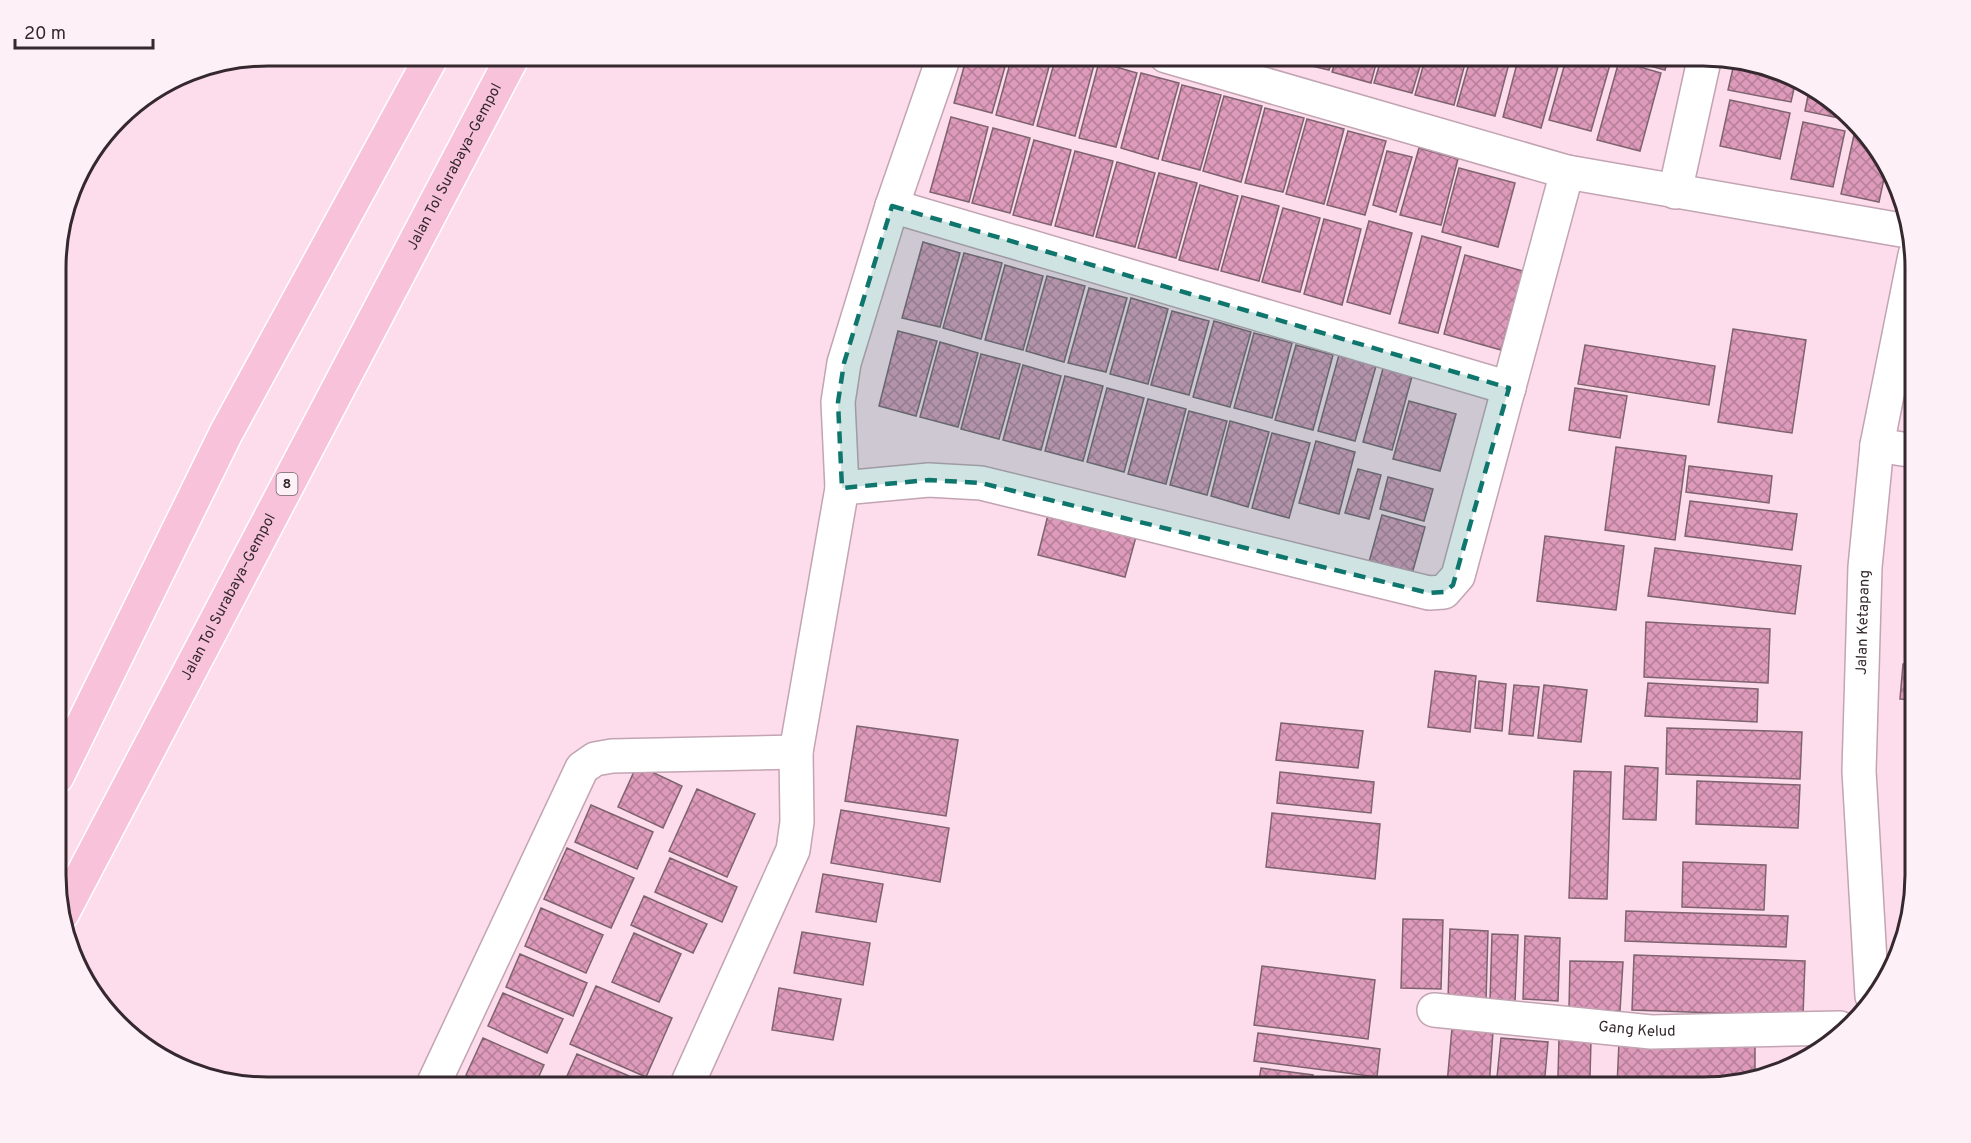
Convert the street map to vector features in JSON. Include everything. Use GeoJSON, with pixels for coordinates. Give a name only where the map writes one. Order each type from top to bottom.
{"type":"FeatureCollection","features":[{"type":"Feature","properties":{"kind":"highway"},"geometry":{"type":"LineString","coordinates":[[66,759],[226,433],[427,66]]}},
{"type":"Feature","properties":{"kind":"highway","name":"Jalan Tol Surabaya–Gempol"},"geometry":{"type":"LineString","coordinates":[[68,902],[508,66]]}},
{"type":"Feature","properties":{"kind":"street"},"geometry":{"type":"LineString","coordinates":[[691,1077],[793,850],[797,822],[796,752],[842,488],[838,402],[844,363],[892,206],[941,66]]}},
{"type":"Feature","properties":{"kind":"street"},"geometry":{"type":"LineString","coordinates":[[1201,66],[1567,172],[1901,230]]}},
{"type":"Feature","properties":{"kind":"street"},"geometry":{"type":"LineString","coordinates":[[1675,192],[1703,66]]}},
{"type":"Feature","properties":{"kind":"street"},"geometry":{"type":"LineString","coordinates":[[842,488],[929,480],[981,483],[1429,593],[1444,592],[1458,576],[1567,172]]}},
{"type":"Feature","properties":{"kind":"street"},"geometry":{"type":"LineString","coordinates":[[892,206],[1509,388]]}},
{"type":"Feature","properties":{"kind":"street","name":"Jalan Ketapang"},"geometry":{"type":"LineString","coordinates":[[1871,986],[1859,771],[1865,567],[1877,445],[1905,305]]}},
{"type":"Feature","properties":{"kind":"street"},"geometry":{"type":"LineString","coordinates":[[1877,445],[1905,449]]}},
{"type":"Feature","properties":{"kind":"street"},"geometry":{"type":"LineString","coordinates":[[437,1077],[582,768],[595,759],[612,756],[796,752]]}},
{"type":"Feature","properties":{"kind":"street","name":"Gang Kelud"},"geometry":{"type":"LineString","coordinates":[[1434,1010],[1651,1032],[1834,1028]]}},
{"type":"Feature","properties":{"kind":"highlighted area"},"geometry":{"type":"Polygon","coordinates":[[[892,206],[1509,388],[1453,585],[1444,592],[1429,593],[981,483],[929,480],[842,488],[838,402],[844,363],[892,206]]]}},
{"type":"Feature","properties":{"kind":"building"},"geometry":{"type":"Polygon","coordinates":[[[964,66],[1005,66],[992,113],[954,103],[964,66]]]}},
{"type":"Feature","properties":{"kind":"building"},"geometry":{"type":"Polygon","coordinates":[[[1009,66],[1049,66],[1033,125],[996,115],[1009,66]]]}},
{"type":"Feature","properties":{"kind":"building"},"geometry":{"type":"Polygon","coordinates":[[[1053,66],[1094,66],[1075,136],[1037,126],[1053,66]]]}},
{"type":"Feature","properties":{"kind":"building"},"geometry":{"type":"Polygon","coordinates":[[[1098,66],[1113,66],[1137,73],[1116,147],[1079,138],[1098,66]]]}},
{"type":"Feature","properties":{"kind":"building"},"geometry":{"type":"Polygon","coordinates":[[[1312,66],[1330,66],[1329,70],[1312,66]]]}},
{"type":"Feature","properties":{"kind":"building"},"geometry":{"type":"Polygon","coordinates":[[[1334,66],[1375,66],[1371,83],[1332,72],[1334,66]]]}},
{"type":"Feature","properties":{"kind":"building"},"geometry":{"type":"Polygon","coordinates":[[[1379,66],[1420,66],[1412,93],[1374,83],[1379,66]]]}},
{"type":"Feature","properties":{"kind":"building"},"geometry":{"type":"Polygon","coordinates":[[[1423,66],[1464,66],[1454,105],[1415,95],[1423,66]]]}},
{"type":"Feature","properties":{"kind":"building"},"geometry":{"type":"Polygon","coordinates":[[[1468,66],[1508,66],[1495,116],[1457,106],[1468,66]]]}},
{"type":"Feature","properties":{"kind":"building"},"geometry":{"type":"Polygon","coordinates":[[[1516,66],[1558,66],[1541,128],[1503,117],[1516,66]]]}},
{"type":"Feature","properties":{"kind":"building"},"geometry":{"type":"Polygon","coordinates":[[[1564,66],[1610,66],[1591,131],[1549,120],[1564,66]]]}},
{"type":"Feature","properties":{"kind":"building"},"geometry":{"type":"Polygon","coordinates":[[[1618,66],[1636,66],[1661,73],[1640,151],[1597,140],[1618,66]]]}},
{"type":"Feature","properties":{"kind":"building"},"geometry":{"type":"Polygon","coordinates":[[[1650,66],[1666,66],[1665,70],[1650,66]]]}},
{"type":"Feature","properties":{"kind":"building"},"geometry":{"type":"Polygon","coordinates":[[[1733,69],[1755,73],[1794,88],[1791,102],[1728,90],[1733,69]]]}},
{"type":"Feature","properties":{"kind":"building"},"geometry":{"type":"Polygon","coordinates":[[[1141,73],[1179,83],[1158,159],[1121,148],[1141,73]]]}},
{"type":"Feature","properties":{"kind":"building"},"geometry":{"type":"Polygon","coordinates":[[[1182,85],[1221,95],[1200,170],[1162,160],[1182,85]]]}},
{"type":"Feature","properties":{"kind":"building"},"geometry":{"type":"Polygon","coordinates":[[[1224,96],[1262,106],[1241,182],[1203,171],[1224,96]]]}},
{"type":"Feature","properties":{"kind":"building"},"geometry":{"type":"Polygon","coordinates":[[[1808,96],[1838,118],[1805,111],[1808,96]]]}},
{"type":"Feature","properties":{"kind":"building"},"geometry":{"type":"Polygon","coordinates":[[[1730,100],[1790,113],[1780,159],[1720,146],[1730,100]]]}},
{"type":"Feature","properties":{"kind":"building"},"geometry":{"type":"Polygon","coordinates":[[[1265,108],[1304,118],[1283,192],[1245,183],[1265,108]]]}},
{"type":"Feature","properties":{"kind":"building"},"geometry":{"type":"Polygon","coordinates":[[[951,117],[988,127],[969,202],[930,192],[951,117]]]}},
{"type":"Feature","properties":{"kind":"building"},"geometry":{"type":"Polygon","coordinates":[[[1307,119],[1344,129],[1324,204],[1286,194],[1307,119]]]}},
{"type":"Feature","properties":{"kind":"building"},"geometry":{"type":"Polygon","coordinates":[[[1803,122],[1845,131],[1833,187],[1791,179],[1803,122]]]}},
{"type":"Feature","properties":{"kind":"building"},"geometry":{"type":"Polygon","coordinates":[[[993,128],[1030,138],[1010,213],[972,203],[993,128]]]}},
{"type":"Feature","properties":{"kind":"building"},"geometry":{"type":"Polygon","coordinates":[[[1348,131],[1386,141],[1365,215],[1327,205],[1348,131]]]}},
{"type":"Feature","properties":{"kind":"building"},"geometry":{"type":"Polygon","coordinates":[[[1855,135],[1884,179],[1879,202],[1841,194],[1855,135]]]}},
{"type":"Feature","properties":{"kind":"building"},"geometry":{"type":"Polygon","coordinates":[[[1034,140],[1071,150],[1051,225],[1013,215],[1034,140]]]}},
{"type":"Feature","properties":{"kind":"building"},"geometry":{"type":"Polygon","coordinates":[[[1419,148],[1458,159],[1441,225],[1400,215],[1419,148]]]}},
{"type":"Feature","properties":{"kind":"building"},"geometry":{"type":"Polygon","coordinates":[[[1075,151],[1113,161],[1093,236],[1055,226],[1075,151]]]}},
{"type":"Feature","properties":{"kind":"building"},"geometry":{"type":"Polygon","coordinates":[[[1387,151],[1412,157],[1396,212],[1373,205],[1387,151]]]}},
{"type":"Feature","properties":{"kind":"building"},"geometry":{"type":"Polygon","coordinates":[[[1117,162],[1155,173],[1135,247],[1096,237],[1117,162]]]}},
{"type":"Feature","properties":{"kind":"building"},"geometry":{"type":"Polygon","coordinates":[[[1459,168],[1515,183],[1498,247],[1442,232],[1459,168]]]}},
{"type":"Feature","properties":{"kind":"building"},"geometry":{"type":"Polygon","coordinates":[[[1159,173],[1197,183],[1176,258],[1138,248],[1159,173]]]}},
{"type":"Feature","properties":{"kind":"building"},"geometry":{"type":"Polygon","coordinates":[[[1200,185],[1238,196],[1218,270],[1179,260],[1200,185]]]}},
{"type":"Feature","properties":{"kind":"building"},"geometry":{"type":"Polygon","coordinates":[[[1242,196],[1279,206],[1259,281],[1221,271],[1242,196]]]}},
{"type":"Feature","properties":{"kind":"building"},"geometry":{"type":"Polygon","coordinates":[[[1283,208],[1320,218],[1300,292],[1262,282],[1283,208]]]}},
{"type":"Feature","properties":{"kind":"building"},"geometry":{"type":"Polygon","coordinates":[[[1324,219],[1361,229],[1342,305],[1304,294],[1324,219]]]}},
{"type":"Feature","properties":{"kind":"building"},"geometry":{"type":"Polygon","coordinates":[[[1369,221],[1412,233],[1390,314],[1347,302],[1369,221]]]}},
{"type":"Feature","properties":{"kind":"building"},"geometry":{"type":"Polygon","coordinates":[[[1422,236],[1461,247],[1438,333],[1399,323],[1422,236]]]}},
{"type":"Feature","properties":{"kind":"building"},"geometry":{"type":"Polygon","coordinates":[[[923,242],[960,253],[940,327],[902,318],[923,242]]]}},
{"type":"Feature","properties":{"kind":"building"},"geometry":{"type":"Polygon","coordinates":[[[964,253],[1002,263],[981,339],[943,328],[964,253]]]}},
{"type":"Feature","properties":{"kind":"building"},"geometry":{"type":"Polygon","coordinates":[[[1465,255],[1523,271],[1501,350],[1444,334],[1465,255]]]}},
{"type":"Feature","properties":{"kind":"building"},"geometry":{"type":"Polygon","coordinates":[[[1005,265],[1043,276],[1023,350],[985,340],[1005,265]]]}},
{"type":"Feature","properties":{"kind":"building"},"geometry":{"type":"Polygon","coordinates":[[[1047,276],[1085,286],[1064,362],[1026,351],[1047,276]]]}},
{"type":"Feature","properties":{"kind":"building"},"geometry":{"type":"Polygon","coordinates":[[[1089,288],[1127,298],[1106,372],[1068,363],[1089,288]]]}},
{"type":"Feature","properties":{"kind":"building"},"geometry":{"type":"Polygon","coordinates":[[[1131,298],[1168,309],[1148,384],[1110,374],[1131,298]]]}},
{"type":"Feature","properties":{"kind":"building"},"geometry":{"type":"Polygon","coordinates":[[[1172,311],[1209,321],[1189,395],[1151,385],[1172,311]]]}},
{"type":"Feature","properties":{"kind":"building"},"geometry":{"type":"Polygon","coordinates":[[[1214,321],[1251,332],[1230,407],[1193,397],[1214,321]]]}},
{"type":"Feature","properties":{"kind":"building"},"geometry":{"type":"Polygon","coordinates":[[[1733,329],[1806,340],[1792,433],[1718,422],[1733,329]]]}},
{"type":"Feature","properties":{"kind":"building"},"geometry":{"type":"Polygon","coordinates":[[[898,331],[937,341],[916,416],[879,406],[898,331]]]}},
{"type":"Feature","properties":{"kind":"building"},"geometry":{"type":"Polygon","coordinates":[[[1254,333],[1292,343],[1272,418],[1234,408],[1254,333]]]}},
{"type":"Feature","properties":{"kind":"building"},"geometry":{"type":"Polygon","coordinates":[[[940,342],[978,353],[958,427],[920,417],[940,342]]]}},
{"type":"Feature","properties":{"kind":"building"},"geometry":{"type":"Polygon","coordinates":[[[1296,345],[1333,355],[1313,430],[1275,420],[1296,345]]]}},
{"type":"Feature","properties":{"kind":"building"},"geometry":{"type":"Polygon","coordinates":[[[1585,345],[1715,366],[1709,405],[1578,384],[1585,345]]]}},
{"type":"Feature","properties":{"kind":"building"},"geometry":{"type":"Polygon","coordinates":[[[981,354],[1020,364],[999,439],[961,429],[981,354]]]}},
{"type":"Feature","properties":{"kind":"building"},"geometry":{"type":"Polygon","coordinates":[[[1339,355],[1376,366],[1355,441],[1318,431],[1339,355]]]}},
{"type":"Feature","properties":{"kind":"building"},"geometry":{"type":"Polygon","coordinates":[[[1385,361],[1414,369],[1392,450],[1363,442],[1385,361]]]}},
{"type":"Feature","properties":{"kind":"building"},"geometry":{"type":"Polygon","coordinates":[[[1023,365],[1061,376],[1041,450],[1003,440],[1023,365]]]}},
{"type":"Feature","properties":{"kind":"building"},"geometry":{"type":"Polygon","coordinates":[[[1065,376],[1103,386],[1083,461],[1045,451],[1065,376]]]}},
{"type":"Feature","properties":{"kind":"building"},"geometry":{"type":"Polygon","coordinates":[[[1107,388],[1144,398],[1124,472],[1087,462],[1107,388]]]}},
{"type":"Feature","properties":{"kind":"building"},"geometry":{"type":"Polygon","coordinates":[[[1575,388],[1627,396],[1620,438],[1569,430],[1575,388]]]}},
{"type":"Feature","properties":{"kind":"building"},"geometry":{"type":"Polygon","coordinates":[[[1148,399],[1186,409],[1166,484],[1128,474],[1148,399]]]}},
{"type":"Feature","properties":{"kind":"building"},"geometry":{"type":"Polygon","coordinates":[[[1409,401],[1456,414],[1440,471],[1393,459],[1409,401]]]}},
{"type":"Feature","properties":{"kind":"building"},"geometry":{"type":"Polygon","coordinates":[[[1189,411],[1227,421],[1207,495],[1170,485],[1189,411]]]}},
{"type":"Feature","properties":{"kind":"building"},"geometry":{"type":"Polygon","coordinates":[[[1230,421],[1269,432],[1248,507],[1211,496],[1230,421]]]}},
{"type":"Feature","properties":{"kind":"building"},"geometry":{"type":"Polygon","coordinates":[[[1272,433],[1310,443],[1289,518],[1252,508],[1272,433]]]}},
{"type":"Feature","properties":{"kind":"building"},"geometry":{"type":"Polygon","coordinates":[[[1316,441],[1355,452],[1339,514],[1299,503],[1316,441]]]}},
{"type":"Feature","properties":{"kind":"building"},"geometry":{"type":"Polygon","coordinates":[[[1616,447],[1686,456],[1675,540],[1605,530],[1616,447]]]}},
{"type":"Feature","properties":{"kind":"building"},"geometry":{"type":"Polygon","coordinates":[[[1689,466],[1772,476],[1769,503],[1686,492],[1689,466]]]}},
{"type":"Feature","properties":{"kind":"building"},"geometry":{"type":"Polygon","coordinates":[[[1358,469],[1381,475],[1369,519],[1345,513],[1358,469]]]}},
{"type":"Feature","properties":{"kind":"building"},"geometry":{"type":"Polygon","coordinates":[[[1388,477],[1433,489],[1424,521],[1380,509],[1388,477]]]}},
{"type":"Feature","properties":{"kind":"building"},"geometry":{"type":"Polygon","coordinates":[[[1690,501],[1797,514],[1792,550],[1685,536],[1690,501]]]}},
{"type":"Feature","properties":{"kind":"building"},"geometry":{"type":"Polygon","coordinates":[[[1049,511],[1137,533],[1125,577],[1038,555],[1049,511]]]}},
{"type":"Feature","properties":{"kind":"building"},"geometry":{"type":"Polygon","coordinates":[[[1382,515],[1425,527],[1412,574],[1369,562],[1382,515]]]}},
{"type":"Feature","properties":{"kind":"building"},"geometry":{"type":"Polygon","coordinates":[[[1545,536],[1624,546],[1616,610],[1537,601],[1545,536]]]}},
{"type":"Feature","properties":{"kind":"building"},"geometry":{"type":"Polygon","coordinates":[[[1655,548],[1801,566],[1795,614],[1648,596],[1655,548]]]}},
{"type":"Feature","properties":{"kind":"building"},"geometry":{"type":"Polygon","coordinates":[[[1646,622],[1770,629],[1768,683],[1644,677],[1646,622]]]}},
{"type":"Feature","properties":{"kind":"building"},"geometry":{"type":"Polygon","coordinates":[[[1903,664],[1905,664],[1905,699],[1900,699],[1903,664]]]}},
{"type":"Feature","properties":{"kind":"building"},"geometry":{"type":"Polygon","coordinates":[[[1435,671],[1476,676],[1470,732],[1428,727],[1435,671]]]}},
{"type":"Feature","properties":{"kind":"building"},"geometry":{"type":"Polygon","coordinates":[[[1479,681],[1506,684],[1502,731],[1475,728],[1479,681]]]}},
{"type":"Feature","properties":{"kind":"building"},"geometry":{"type":"Polygon","coordinates":[[[1648,683],[1758,689],[1757,722],[1645,716],[1648,683]]]}},
{"type":"Feature","properties":{"kind":"building"},"geometry":{"type":"Polygon","coordinates":[[[1514,685],[1539,687],[1533,736],[1509,734],[1514,685]]]}},
{"type":"Feature","properties":{"kind":"building"},"geometry":{"type":"Polygon","coordinates":[[[1544,685],[1587,690],[1581,742],[1538,738],[1544,685]]]}},
{"type":"Feature","properties":{"kind":"building"},"geometry":{"type":"Polygon","coordinates":[[[1281,723],[1363,731],[1358,768],[1276,760],[1281,723]]]}},
{"type":"Feature","properties":{"kind":"building"},"geometry":{"type":"Polygon","coordinates":[[[857,726],[958,740],[946,816],[845,801],[857,726]]]}},
{"type":"Feature","properties":{"kind":"building"},"geometry":{"type":"Polygon","coordinates":[[[1667,728],[1802,732],[1800,779],[1666,774],[1667,728]]]}},
{"type":"Feature","properties":{"kind":"building"},"geometry":{"type":"Polygon","coordinates":[[[637,765],[682,786],[663,828],[618,807],[637,765]]]}},
{"type":"Feature","properties":{"kind":"building"},"geometry":{"type":"Polygon","coordinates":[[[1625,766],[1658,768],[1656,820],[1623,819],[1625,766]]]}},
{"type":"Feature","properties":{"kind":"building"},"geometry":{"type":"Polygon","coordinates":[[[1574,771],[1611,772],[1607,899],[1569,898],[1574,771]]]}},
{"type":"Feature","properties":{"kind":"building"},"geometry":{"type":"Polygon","coordinates":[[[1280,772],[1374,782],[1371,813],[1277,803],[1280,772]]]}},
{"type":"Feature","properties":{"kind":"building"},"geometry":{"type":"Polygon","coordinates":[[[1697,781],[1800,785],[1798,828],[1696,824],[1697,781]]]}},
{"type":"Feature","properties":{"kind":"building"},"geometry":{"type":"Polygon","coordinates":[[[697,789],[755,814],[727,877],[669,851],[697,789]]]}},
{"type":"Feature","properties":{"kind":"building"},"geometry":{"type":"Polygon","coordinates":[[[591,805],[653,832],[637,869],[575,842],[591,805]]]}},
{"type":"Feature","properties":{"kind":"building"},"geometry":{"type":"Polygon","coordinates":[[[841,810],[949,828],[940,882],[831,863],[841,810]]]}},
{"type":"Feature","properties":{"kind":"building"},"geometry":{"type":"Polygon","coordinates":[[[1272,813],[1380,824],[1375,879],[1266,867],[1272,813]]]}},
{"type":"Feature","properties":{"kind":"building"},"geometry":{"type":"Polygon","coordinates":[[[567,848],[634,878],[611,928],[544,899],[567,848]]]}},
{"type":"Feature","properties":{"kind":"building"},"geometry":{"type":"Polygon","coordinates":[[[670,858],[737,887],[722,922],[655,892],[670,858]]]}},
{"type":"Feature","properties":{"kind":"building"},"geometry":{"type":"Polygon","coordinates":[[[1683,862],[1766,865],[1764,910],[1682,907],[1683,862]]]}},
{"type":"Feature","properties":{"kind":"building"},"geometry":{"type":"Polygon","coordinates":[[[823,874],[883,884],[876,922],[816,912],[823,874]]]}},
{"type":"Feature","properties":{"kind":"building"},"geometry":{"type":"Polygon","coordinates":[[[644,896],[707,924],[693,953],[631,925],[644,896]]]}},
{"type":"Feature","properties":{"kind":"building"},"geometry":{"type":"Polygon","coordinates":[[[541,908],[603,935],[586,973],[525,946],[541,908]]]}},
{"type":"Feature","properties":{"kind":"building"},"geometry":{"type":"Polygon","coordinates":[[[1626,911],[1788,916],[1786,947],[1625,941],[1626,911]]]}},
{"type":"Feature","properties":{"kind":"building"},"geometry":{"type":"Polygon","coordinates":[[[1403,919],[1443,920],[1441,989],[1401,988],[1403,919]]]}},
{"type":"Feature","properties":{"kind":"building"},"geometry":{"type":"Polygon","coordinates":[[[1450,929],[1488,931],[1486,1001],[1448,1000],[1450,929]]]}},
{"type":"Feature","properties":{"kind":"building"},"geometry":{"type":"Polygon","coordinates":[[[802,932],[870,943],[863,985],[794,973],[802,932]]]}},
{"type":"Feature","properties":{"kind":"building"},"geometry":{"type":"Polygon","coordinates":[[[634,933],[681,954],[659,1002],[612,982],[634,933]]]}},
{"type":"Feature","properties":{"kind":"building"},"geometry":{"type":"Polygon","coordinates":[[[1492,934],[1518,935],[1515,1002],[1490,1001],[1492,934]]]}},
{"type":"Feature","properties":{"kind":"building"},"geometry":{"type":"Polygon","coordinates":[[[1525,936],[1560,938],[1558,1001],[1523,999],[1525,936]]]}},
{"type":"Feature","properties":{"kind":"building"},"geometry":{"type":"Polygon","coordinates":[[[520,954],[587,983],[573,1016],[506,987],[520,954]]]}},
{"type":"Feature","properties":{"kind":"building"},"geometry":{"type":"Polygon","coordinates":[[[1634,955],[1805,961],[1803,1016],[1632,1010],[1634,955]]]}},
{"type":"Feature","properties":{"kind":"building"},"geometry":{"type":"Polygon","coordinates":[[[1570,961],[1623,962],[1620,1011],[1569,1009],[1570,961]]]}},
{"type":"Feature","properties":{"kind":"building"},"geometry":{"type":"Polygon","coordinates":[[[1262,966],[1375,980],[1368,1039],[1254,1025],[1262,966]]]}},
{"type":"Feature","properties":{"kind":"building"},"geometry":{"type":"Polygon","coordinates":[[[596,986],[672,1018],[646,1077],[570,1044],[596,986]]]}},
{"type":"Feature","properties":{"kind":"building"},"geometry":{"type":"Polygon","coordinates":[[[779,988],[841,999],[833,1040],[772,1030],[779,988]]]}},
{"type":"Feature","properties":{"kind":"building"},"geometry":{"type":"Polygon","coordinates":[[[503,993],[563,1019],[547,1053],[488,1026],[503,993]]]}},
{"type":"Feature","properties":{"kind":"building"},"geometry":{"type":"Polygon","coordinates":[[[1452,1028],[1493,1032],[1490,1077],[1448,1077],[1452,1028]]]}},
{"type":"Feature","properties":{"kind":"building"},"geometry":{"type":"Polygon","coordinates":[[[1258,1033],[1380,1049],[1377,1077],[1254,1061],[1258,1033]]]}},
{"type":"Feature","properties":{"kind":"building"},"geometry":{"type":"Polygon","coordinates":[[[483,1038],[544,1065],[539,1077],[471,1077],[466,1075],[483,1038]]]}},
{"type":"Feature","properties":{"kind":"building"},"geometry":{"type":"Polygon","coordinates":[[[1501,1038],[1548,1042],[1545,1077],[1497,1077],[1501,1038]]]}},
{"type":"Feature","properties":{"kind":"building"},"geometry":{"type":"Polygon","coordinates":[[[1559,1038],[1591,1040],[1590,1077],[1558,1076],[1559,1038]]]}},
{"type":"Feature","properties":{"kind":"building"},"geometry":{"type":"Polygon","coordinates":[[[1619,1042],[1755,1046],[1755,1070],[1716,1077],[1617,1077],[1619,1042]]]}},
{"type":"Feature","properties":{"kind":"building"},"geometry":{"type":"Polygon","coordinates":[[[577,1054],[629,1076],[629,1077],[567,1077],[577,1054]]]}},
{"type":"Feature","properties":{"kind":"building"},"geometry":{"type":"Polygon","coordinates":[[[1261,1068],[1313,1075],[1313,1077],[1260,1077],[1261,1068]]]}}]}
